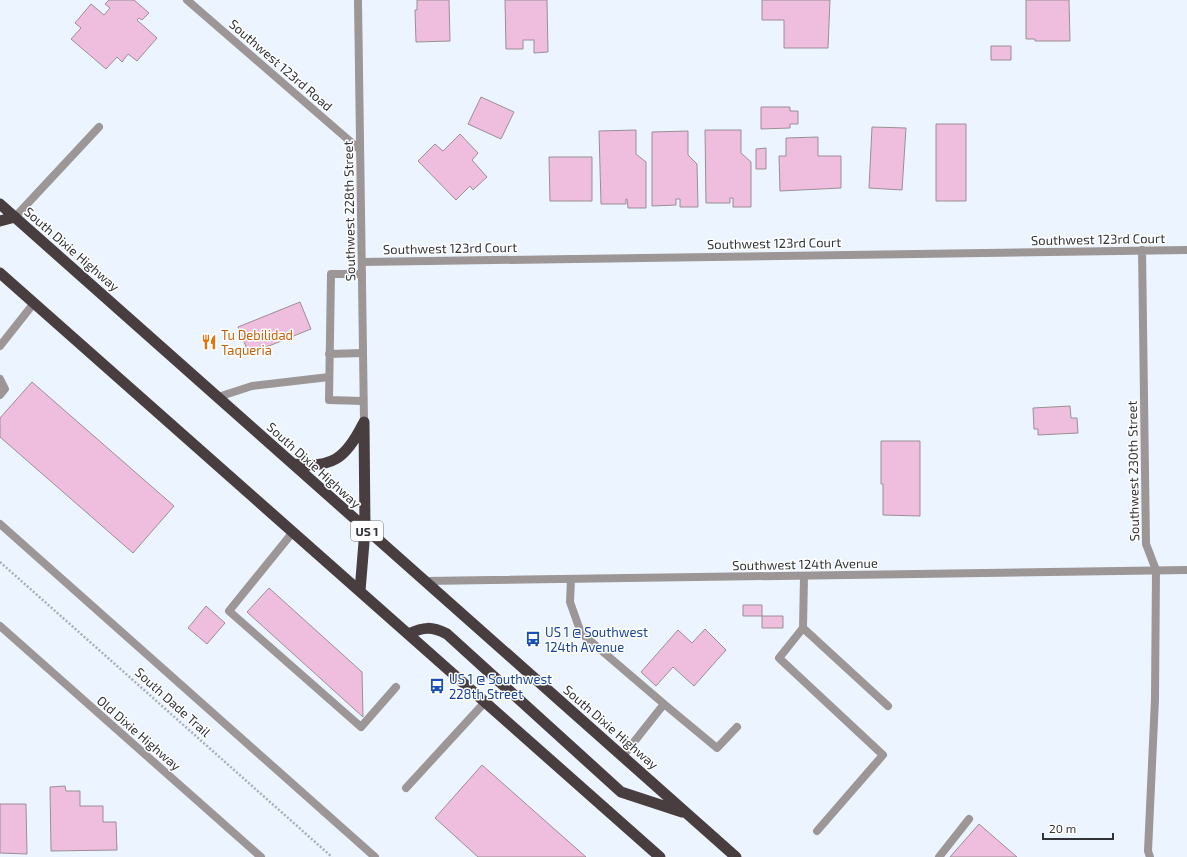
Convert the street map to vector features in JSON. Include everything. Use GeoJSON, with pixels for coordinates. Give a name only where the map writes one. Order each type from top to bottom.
{"type":"FeatureCollection","features":[{"type":"Feature","properties":{"kind":"highway","name":"South Dixie Highway"},"geometry":{"type":"LineString","coordinates":[[0,204],[218,397],[365,530],[736,857]]}},
{"type":"Feature","properties":{"kind":"highway"},"geometry":{"type":"LineString","coordinates":[[0,221],[15,217]]}},
{"type":"Feature","properties":{"kind":"highway"},"geometry":{"type":"LineString","coordinates":[[0,273],[660,857]]}},
{"type":"Feature","properties":{"kind":"highway"},"geometry":{"type":"LineString","coordinates":[[360,591],[365,530],[364,422]]}},
{"type":"Feature","properties":{"kind":"highway"},"geometry":{"type":"LineString","coordinates":[[293,464],[310,466],[324,464],[335,459],[353,445],[364,422]]}},
{"type":"Feature","properties":{"kind":"highway"},"geometry":{"type":"LineString","coordinates":[[408,634],[419,629],[433,627],[447,634],[620,792],[686,813]]}},
{"type":"Feature","properties":{"kind":"street","name":"Southwest 123rd Road"},"geometry":{"type":"LineString","coordinates":[[186,0],[359,149]]}},
{"type":"Feature","properties":{"kind":"street","name":"Southwest 228th Street"},"geometry":{"type":"LineString","coordinates":[[358,0],[364,422]]}},
{"type":"Feature","properties":{"kind":"street"},"geometry":{"type":"LineString","coordinates":[[15,217],[99,127]]}},
{"type":"Feature","properties":{"kind":"street","name":"Southwest 230th Street"},"geometry":{"type":"LineString","coordinates":[[1142,250],[1146,544],[1156,570],[1154,699],[1148,851],[1150,857]]}},
{"type":"Feature","properties":{"kind":"street","name":"Southwest 123rd Court"},"geometry":{"type":"LineString","coordinates":[[362,262],[1187,250]]}},
{"type":"Feature","properties":{"kind":"street"},"geometry":{"type":"LineString","coordinates":[[362,274],[331,274],[329,400],[363,401]]}},
{"type":"Feature","properties":{"kind":"street"},"geometry":{"type":"LineString","coordinates":[[0,346],[34,303]]}},
{"type":"Feature","properties":{"kind":"street"},"geometry":{"type":"LineString","coordinates":[[330,354],[363,353]]}},
{"type":"Feature","properties":{"kind":"street"},"geometry":{"type":"LineString","coordinates":[[218,397],[252,386],[329,377]]}},
{"type":"Feature","properties":{"kind":"street"},"geometry":{"type":"LineString","coordinates":[[0,380],[5,389],[0,394]]}},
{"type":"Feature","properties":{"kind":"street"},"geometry":{"type":"LineString","coordinates":[[0,524],[375,857]]}},
{"type":"Feature","properties":{"kind":"street"},"geometry":{"type":"LineString","coordinates":[[293,532],[229,611],[361,727],[396,688]]}},
{"type":"Feature","properties":{"kind":"street","name":"Southwest 124th Avenue"},"geometry":{"type":"LineString","coordinates":[[424,581],[1187,570]]}},
{"type":"Feature","properties":{"kind":"street"},"geometry":{"type":"LineString","coordinates":[[804,576],[803,628],[779,658],[883,755],[817,831]]}},
{"type":"Feature","properties":{"kind":"street"},"geometry":{"type":"LineString","coordinates":[[571,579],[570,602],[581,633],[717,748],[737,727]]}},
{"type":"Feature","properties":{"kind":"street","name":"Old Dixie Highway"},"geometry":{"type":"LineString","coordinates":[[0,626],[262,857]]}},
{"type":"Feature","properties":{"kind":"street"},"geometry":{"type":"LineString","coordinates":[[803,628],[888,706]]}},
{"type":"Feature","properties":{"kind":"street"},"geometry":{"type":"LineString","coordinates":[[406,788],[485,702]]}},
{"type":"Feature","properties":{"kind":"street"},"geometry":{"type":"LineString","coordinates":[[622,757],[664,704]]}},
{"type":"Feature","properties":{"kind":"street"},"geometry":{"type":"LineString","coordinates":[[939,857],[969,819]]}},
{"type":"Feature","properties":{"kind":"path","name":"South Dade Trail"},"geometry":{"type":"LineString","coordinates":[[0,562],[332,857]]}},
{"type":"Feature","properties":{"kind":"building"},"geometry":{"type":"Polygon","coordinates":[[[109,0],[134,0],[149,13],[142,20],[139,18],[137,20],[157,38],[137,61],[128,54],[122,62],[117,57],[106,69],[71,39],[81,28],[75,23],[91,4],[104,15],[110,8],[105,4],[109,0]]]}},
{"type":"Feature","properties":{"kind":"building"},"geometry":{"type":"Polygon","coordinates":[[[417,0],[449,0],[450,41],[416,42],[415,10],[417,10],[417,0]]]}},
{"type":"Feature","properties":{"kind":"building"},"geometry":{"type":"Polygon","coordinates":[[[505,0],[547,0],[548,52],[534,53],[534,40],[523,40],[523,49],[506,49],[505,0]]]}},
{"type":"Feature","properties":{"kind":"building"},"geometry":{"type":"Polygon","coordinates":[[[762,0],[830,0],[828,48],[784,48],[784,20],[762,20],[762,0]]]}},
{"type":"Feature","properties":{"kind":"building"},"geometry":{"type":"Polygon","coordinates":[[[1026,0],[1069,0],[1070,41],[1035,41],[1035,39],[1026,39],[1026,0]]]}},
{"type":"Feature","properties":{"kind":"building"},"geometry":{"type":"Polygon","coordinates":[[[991,46],[1011,46],[1011,60],[991,60],[991,46]]]}},
{"type":"Feature","properties":{"kind":"building"},"geometry":{"type":"Polygon","coordinates":[[[481,97],[514,112],[501,139],[468,124],[481,97]]]}},
{"type":"Feature","properties":{"kind":"building"},"geometry":{"type":"Polygon","coordinates":[[[761,107],[790,107],[790,111],[798,111],[798,124],[790,124],[790,128],[761,129],[761,107]]]}},
{"type":"Feature","properties":{"kind":"building"},"geometry":{"type":"Polygon","coordinates":[[[936,124],[966,124],[966,201],[936,201],[936,124]]]}},
{"type":"Feature","properties":{"kind":"building"},"geometry":{"type":"Polygon","coordinates":[[[872,127],[906,128],[902,190],[869,188],[872,127]]]}},
{"type":"Feature","properties":{"kind":"building"},"geometry":{"type":"Polygon","coordinates":[[[636,130],[636,154],[646,162],[646,208],[628,208],[627,199],[626,204],[601,204],[599,131],[636,130]]]}},
{"type":"Feature","properties":{"kind":"building"},"geometry":{"type":"Polygon","coordinates":[[[705,130],[741,130],[741,153],[751,162],[751,207],[733,207],[733,198],[730,198],[730,203],[706,203],[705,130]]]}},
{"type":"Feature","properties":{"kind":"building"},"geometry":{"type":"Polygon","coordinates":[[[688,131],[688,155],[697,164],[698,207],[680,207],[680,199],[676,199],[676,205],[652,206],[652,132],[688,131]]]}},
{"type":"Feature","properties":{"kind":"building"},"geometry":{"type":"Polygon","coordinates":[[[460,134],[478,153],[472,160],[487,177],[473,190],[470,186],[456,200],[418,161],[435,144],[443,151],[460,134]]]}},
{"type":"Feature","properties":{"kind":"building"},"geometry":{"type":"Polygon","coordinates":[[[818,137],[818,156],[841,156],[841,188],[780,191],[779,156],[786,156],[786,138],[818,137]]]}},
{"type":"Feature","properties":{"kind":"building"},"geometry":{"type":"Polygon","coordinates":[[[766,148],[766,169],[756,169],[756,149],[766,148]]]}},
{"type":"Feature","properties":{"kind":"building"},"geometry":{"type":"Polygon","coordinates":[[[549,157],[592,157],[592,201],[550,201],[549,157]]]}},
{"type":"Feature","properties":{"kind":"building"},"geometry":{"type":"Polygon","coordinates":[[[300,302],[311,329],[249,354],[238,327],[300,302]]]}},
{"type":"Feature","properties":{"kind":"building"},"geometry":{"type":"Polygon","coordinates":[[[32,382],[174,506],[133,553],[0,437],[0,418],[32,382]]]}},
{"type":"Feature","properties":{"kind":"building"},"geometry":{"type":"Polygon","coordinates":[[[1070,406],[1071,418],[1077,418],[1078,433],[1038,435],[1038,429],[1034,429],[1033,408],[1070,406]]]}},
{"type":"Feature","properties":{"kind":"building"},"geometry":{"type":"Polygon","coordinates":[[[881,441],[920,441],[920,516],[883,515],[881,441]]]}},
{"type":"Feature","properties":{"kind":"building"},"geometry":{"type":"Polygon","coordinates":[[[269,588],[362,672],[363,717],[247,612],[269,588]]]}},
{"type":"Feature","properties":{"kind":"building"},"geometry":{"type":"Polygon","coordinates":[[[743,605],[762,605],[762,616],[743,616],[743,605]]]}},
{"type":"Feature","properties":{"kind":"building"},"geometry":{"type":"Polygon","coordinates":[[[206,606],[225,623],[207,644],[188,628],[206,606]]]}},
{"type":"Feature","properties":{"kind":"building"},"geometry":{"type":"Polygon","coordinates":[[[762,616],[783,616],[783,628],[762,628],[762,616]]]}},
{"type":"Feature","properties":{"kind":"building"},"geometry":{"type":"Polygon","coordinates":[[[705,629],[726,650],[694,686],[673,667],[656,686],[641,672],[678,630],[692,643],[705,629]]]}},
{"type":"Feature","properties":{"kind":"building"},"geometry":{"type":"Polygon","coordinates":[[[482,765],[586,857],[478,857],[435,818],[482,765]]]}},
{"type":"Feature","properties":{"kind":"building"},"geometry":{"type":"Polygon","coordinates":[[[65,786],[66,791],[80,791],[80,806],[103,806],[103,822],[116,822],[117,850],[51,851],[50,787],[65,786]]]}},
{"type":"Feature","properties":{"kind":"building"},"geometry":{"type":"Polygon","coordinates":[[[0,804],[26,804],[27,854],[0,853],[0,804]]]}},
{"type":"Feature","properties":{"kind":"building"},"geometry":{"type":"Polygon","coordinates":[[[979,824],[1017,857],[950,857],[979,824]]]}},
{"type":"Feature","properties":{"kind":"place","name":"Tu Debilidad Taqueria"},"geometry":{"type":"Point","coordinates":[209,342]}},
{"type":"Feature","properties":{"kind":"place","name":"US 1 @ Southwest 124th Avenue"},"geometry":{"type":"Point","coordinates":[533,639]}},
{"type":"Feature","properties":{"kind":"place","name":"US 1 @ Southwest 228th Street"},"geometry":{"type":"Point","coordinates":[437,686]}}]}
